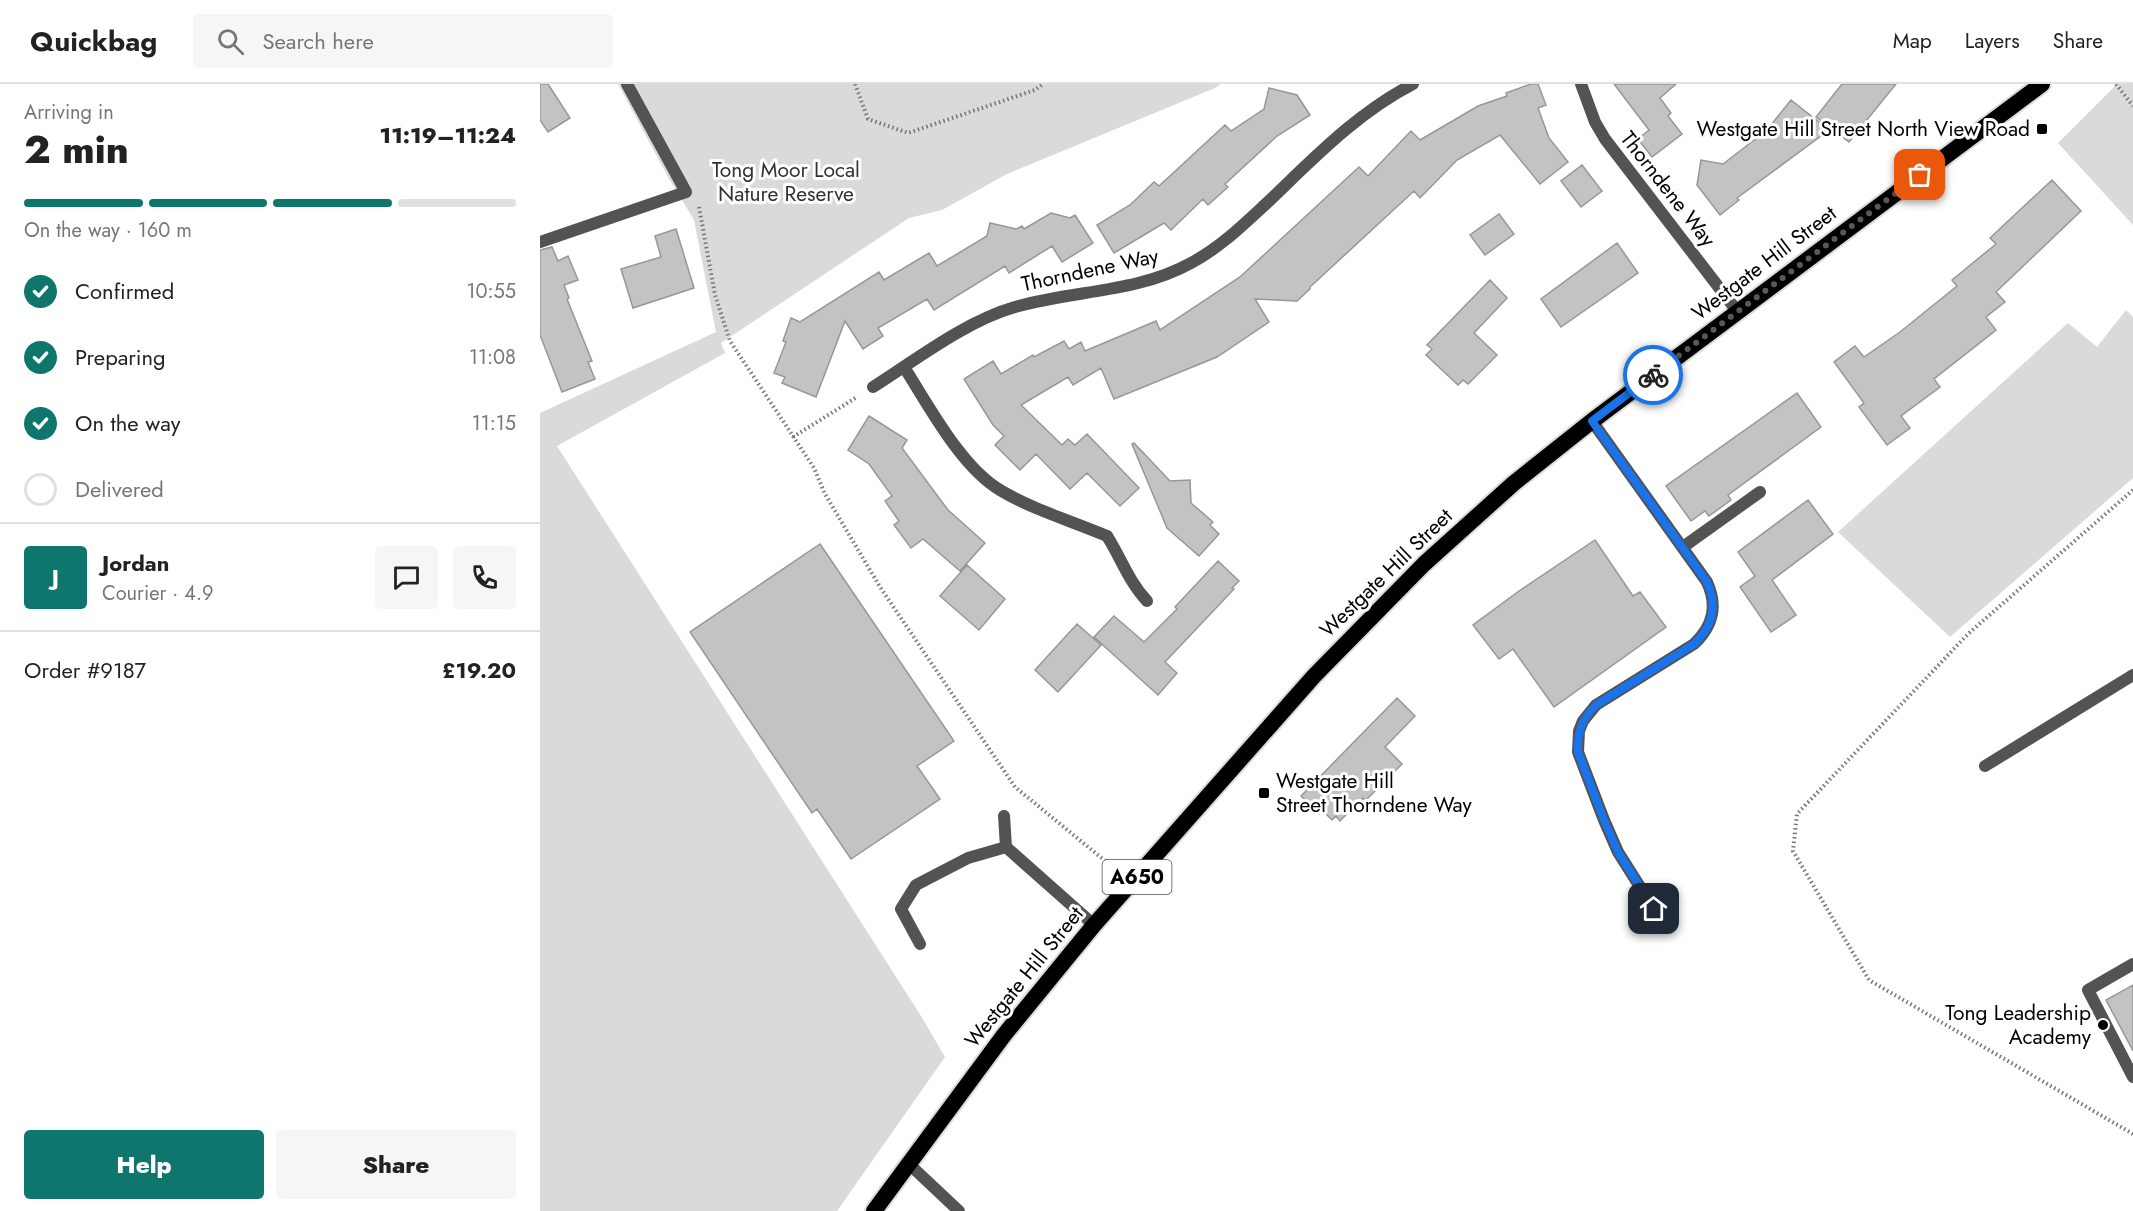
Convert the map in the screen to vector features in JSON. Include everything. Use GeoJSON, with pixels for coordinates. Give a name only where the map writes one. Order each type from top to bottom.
{"type":"FeatureCollection","features":[{"type":"Feature","properties":{"kind":"highway","name":"Westgate Hill Street"},"geometry":{"type":"LineString","coordinates":[[874,1211],[1004,1035],[1094,926],[1314,676],[1424,564],[1514,483],[1592,421],[2042,84]]}},
{"type":"Feature","properties":{"kind":"street"},"geometry":{"type":"LineString","coordinates":[[540,242],[686,192],[627,84]]}},
{"type":"Feature","properties":{"kind":"street","name":"Thorndene Way"},"geometry":{"type":"LineString","coordinates":[[873,387],[984,318],[1000,311],[1041,300],[1140,283],[1188,265],[1235,233],[1346,128],[1371,108],[1413,84]]}},
{"type":"Feature","properties":{"kind":"street","name":"Thorndene Way"},"geometry":{"type":"LineString","coordinates":[[1581,84],[1595,122],[1605,140],[1737,311]]}},
{"type":"Feature","properties":{"kind":"street"},"geometry":{"type":"LineString","coordinates":[[904,367],[945,431],[976,472],[999,490],[1107,536],[1134,588],[1147,601]]}},
{"type":"Feature","properties":{"kind":"street"},"geometry":{"type":"LineString","coordinates":[[1592,421],[1707,582],[1712,593],[1713,616],[1709,627],[1694,644],[1596,705],[1582,721],[1578,742],[1578,752],[1618,852],[1654,909]]}},
{"type":"Feature","properties":{"kind":"street"},"geometry":{"type":"LineString","coordinates":[[1683,548],[1760,492]]}},
{"type":"Feature","properties":{"kind":"street"},"geometry":{"type":"LineString","coordinates":[[1985,766],[2133,675]]}},
{"type":"Feature","properties":{"kind":"street"},"geometry":{"type":"LineString","coordinates":[[1004,816],[1006,847],[1094,926]]}},
{"type":"Feature","properties":{"kind":"street"},"geometry":{"type":"LineString","coordinates":[[921,944],[901,909],[916,885],[968,858],[1006,847]]}},
{"type":"Feature","properties":{"kind":"street"},"geometry":{"type":"LineString","coordinates":[[2133,964],[2088,990],[2133,1077]]}},
{"type":"Feature","properties":{"kind":"street"},"geometry":{"type":"LineString","coordinates":[[909,1164],[959,1211]]}},
{"type":"Feature","properties":{"kind":"path"},"geometry":{"type":"LineString","coordinates":[[855,84],[868,119],[908,133],[1035,90],[1043,84]]}},
{"type":"Feature","properties":{"kind":"path"},"geometry":{"type":"LineString","coordinates":[[2116,84],[2133,106]]}},
{"type":"Feature","properties":{"kind":"path"},"geometry":{"type":"LineString","coordinates":[[686,192],[699,206],[715,295],[730,341],[814,468],[825,494],[880,587],[1015,788],[1131,883]]}},
{"type":"Feature","properties":{"kind":"path"},"geometry":{"type":"LineString","coordinates":[[793,437],[873,387]]}},
{"type":"Feature","properties":{"kind":"path"},"geometry":{"type":"LineString","coordinates":[[2133,490],[1969,633],[1797,814],[1793,851],[1869,980],[2133,1134]]}},
{"type":"Feature","properties":{"kind":"green space","name":"Tong Moor Local Nature Reserve"},"geometry":{"type":"Polygon","coordinates":[[[618,84],[1221,84],[1007,174],[942,210],[909,218],[721,343],[725,353],[557,446],[945,1057],[837,1211],[540,1211],[540,413],[716,332],[694,220],[618,84]]]}},
{"type":"Feature","properties":{"kind":"green space"},"geometry":{"type":"Polygon","coordinates":[[[2117,84],[2133,84],[2133,225],[2058,143],[2117,84]]]}},
{"type":"Feature","properties":{"kind":"green space"},"geometry":{"type":"Polygon","coordinates":[[[2126,310],[2133,317],[2133,478],[1950,637],[1838,532],[2068,323],[2097,347],[2126,310]]]}},
{"type":"Feature","properties":{"kind":"building"},"geometry":{"type":"Polygon","coordinates":[[[540,84],[548,84],[570,118],[548,132],[540,120],[540,84]]]}},
{"type":"Feature","properties":{"kind":"building"},"geometry":{"type":"Polygon","coordinates":[[[1531,84],[1538,84],[1546,105],[1538,108],[1549,138],[1568,162],[1540,184],[1500,135],[1457,160],[1420,198],[1414,191],[1297,301],[1255,299],[1269,322],[1217,357],[1114,399],[1101,368],[1073,385],[1068,377],[1021,405],[1062,445],[1068,439],[1075,445],[1087,434],[1139,488],[1120,506],[1087,473],[1070,489],[1036,454],[1020,470],[995,445],[1004,436],[993,425],[964,379],[993,361],[1001,374],[1033,355],[1034,357],[1064,341],[1069,349],[1081,342],[1085,351],[1156,321],[1160,330],[1240,277],[1359,167],[1368,176],[1411,131],[1420,140],[1478,106],[1507,96],[1506,93],[1531,84]]]}},
{"type":"Feature","properties":{"kind":"building"},"geometry":{"type":"Polygon","coordinates":[[[1614,84],[1676,84],[1660,98],[1671,113],[1668,116],[1682,134],[1652,157],[1638,139],[1649,130],[1614,84]]]}},
{"type":"Feature","properties":{"kind":"building"},"geometry":{"type":"Polygon","coordinates":[[[1842,84],[1896,84],[1849,142],[1816,117],[1842,84]]]}},
{"type":"Feature","properties":{"kind":"building"},"geometry":{"type":"Polygon","coordinates":[[[1269,88],[1297,95],[1310,115],[1277,136],[1225,184],[1228,187],[1208,205],[1203,199],[1171,230],[1164,223],[1114,253],[1097,225],[1130,205],[1154,182],[1159,186],[1225,125],[1231,131],[1264,109],[1269,88]]]}},
{"type":"Feature","properties":{"kind":"building"},"geometry":{"type":"Polygon","coordinates":[[[1791,100],[1829,130],[1737,198],[1739,200],[1720,215],[1697,185],[1701,160],[1723,164],[1767,130],[1791,100]]]}},
{"type":"Feature","properties":{"kind":"building"},"geometry":{"type":"Polygon","coordinates":[[[1582,165],[1602,191],[1581,207],[1561,181],[1582,165]]]}},
{"type":"Feature","properties":{"kind":"building"},"geometry":{"type":"Polygon","coordinates":[[[2052,180],[2081,211],[1996,292],[2005,302],[1986,317],[1996,330],[1934,379],[1940,387],[1901,416],[1910,428],[1887,445],[1859,407],[1864,403],[1834,362],[1855,346],[1864,357],[1900,332],[1957,286],[1952,280],[1996,244],[1990,238],[2052,180]]]}},
{"type":"Feature","properties":{"kind":"building"},"geometry":{"type":"Polygon","coordinates":[[[1051,213],[1070,218],[1075,215],[1093,243],[1062,262],[1052,246],[1009,273],[1005,266],[934,310],[927,299],[878,328],[883,336],[863,349],[845,321],[816,397],[782,383],[785,377],[774,373],[786,342],[783,341],[791,318],[800,322],[879,272],[884,280],[929,253],[937,266],[987,236],[990,223],[1016,229],[1022,226],[1024,229],[1051,213]]]}},
{"type":"Feature","properties":{"kind":"building"},"geometry":{"type":"Polygon","coordinates":[[[1499,214],[1514,234],[1485,255],[1470,235],[1499,214]]]}},
{"type":"Feature","properties":{"kind":"building"},"geometry":{"type":"Polygon","coordinates":[[[676,229],[694,288],[633,308],[621,269],[661,257],[655,236],[676,229]]]}},
{"type":"Feature","properties":{"kind":"building"},"geometry":{"type":"Polygon","coordinates":[[[1617,243],[1638,273],[1561,327],[1541,299],[1617,243]]]}},
{"type":"Feature","properties":{"kind":"building"},"geometry":{"type":"Polygon","coordinates":[[[552,247],[558,261],[568,256],[578,280],[564,285],[569,298],[567,299],[592,361],[588,362],[595,379],[562,392],[540,335],[540,250],[552,247]]]}},
{"type":"Feature","properties":{"kind":"building"},"geometry":{"type":"Polygon","coordinates":[[[1490,280],[1507,298],[1474,333],[1497,355],[1468,384],[1463,380],[1458,385],[1426,355],[1432,349],[1427,345],[1490,280]]]}},
{"type":"Feature","properties":{"kind":"building"},"geometry":{"type":"Polygon","coordinates":[[[1797,393],[1821,427],[1728,495],[1731,500],[1709,516],[1705,511],[1691,521],[1666,486],[1797,393]]]}},
{"type":"Feature","properties":{"kind":"building"},"geometry":{"type":"Polygon","coordinates":[[[869,416],[907,440],[902,448],[948,510],[985,543],[960,571],[923,539],[911,548],[894,525],[899,521],[885,501],[892,496],[869,464],[848,450],[869,416]]]}},
{"type":"Feature","properties":{"kind":"building"},"geometry":{"type":"Polygon","coordinates":[[[1134,443],[1170,481],[1190,480],[1191,503],[1213,522],[1210,525],[1219,534],[1199,556],[1167,528],[1132,444],[1134,443]]]}},
{"type":"Feature","properties":{"kind":"building"},"geometry":{"type":"Polygon","coordinates":[[[1808,500],[1833,534],[1772,580],[1796,615],[1771,632],[1740,587],[1755,576],[1738,552],[1808,500]]]}},
{"type":"Feature","properties":{"kind":"building"},"geometry":{"type":"Polygon","coordinates":[[[1595,540],[1633,596],[1640,592],[1666,627],[1554,707],[1513,649],[1499,659],[1473,625],[1595,540]]]}},
{"type":"Feature","properties":{"kind":"building"},"geometry":{"type":"Polygon","coordinates":[[[820,544],[954,741],[917,766],[940,799],[851,859],[817,809],[812,813],[690,632],[820,544]]]}},
{"type":"Feature","properties":{"kind":"building"},"geometry":{"type":"Polygon","coordinates":[[[1218,561],[1239,581],[1165,662],[1177,673],[1158,695],[1094,637],[1114,616],[1144,642],[1177,609],[1175,607],[1218,561]]]}},
{"type":"Feature","properties":{"kind":"building"},"geometry":{"type":"Polygon","coordinates":[[[967,565],[1005,599],[979,630],[940,596],[967,565]]]}},
{"type":"Feature","properties":{"kind":"building"},"geometry":{"type":"Polygon","coordinates":[[[1077,624],[1101,645],[1058,692],[1035,670],[1077,624]]]}},
{"type":"Feature","properties":{"kind":"building"},"geometry":{"type":"Polygon","coordinates":[[[1397,698],[1415,716],[1385,747],[1402,764],[1365,801],[1363,798],[1340,821],[1336,816],[1332,820],[1323,811],[1319,814],[1301,796],[1397,698]]]}},
{"type":"Feature","properties":{"kind":"building"},"geometry":{"type":"Polygon","coordinates":[[[2133,985],[2133,1051],[2106,1000],[2133,985]]]}},
{"type":"Feature","properties":{"kind":"way so far"},"geometry":{"type":"LineString","coordinates":[[1653,375],[1920,175]]}},
{"type":"Feature","properties":{"kind":"place","name":"Westgate Hill Street North View Road"},"geometry":{"type":"Point","coordinates":[2042,129]}},
{"type":"Feature","properties":{"kind":"place","name":"Westgate Hill Street Thorndene Way"},"geometry":{"type":"Point","coordinates":[1264,793]}},
{"type":"Feature","properties":{"kind":"place","name":"Tong Leadership Academy"},"geometry":{"type":"Point","coordinates":[2103,1025]}},
{"type":"Feature","properties":{"kind":"route"},"geometry":{"type":"LineString","coordinates":[[1653,375],[1592,421],[1707,582],[1712,593],[1713,616],[1703,636],[1694,644],[1596,705],[1589,712],[1582,721],[1579,731],[1578,752],[1618,852],[1654,909]]}}]}
